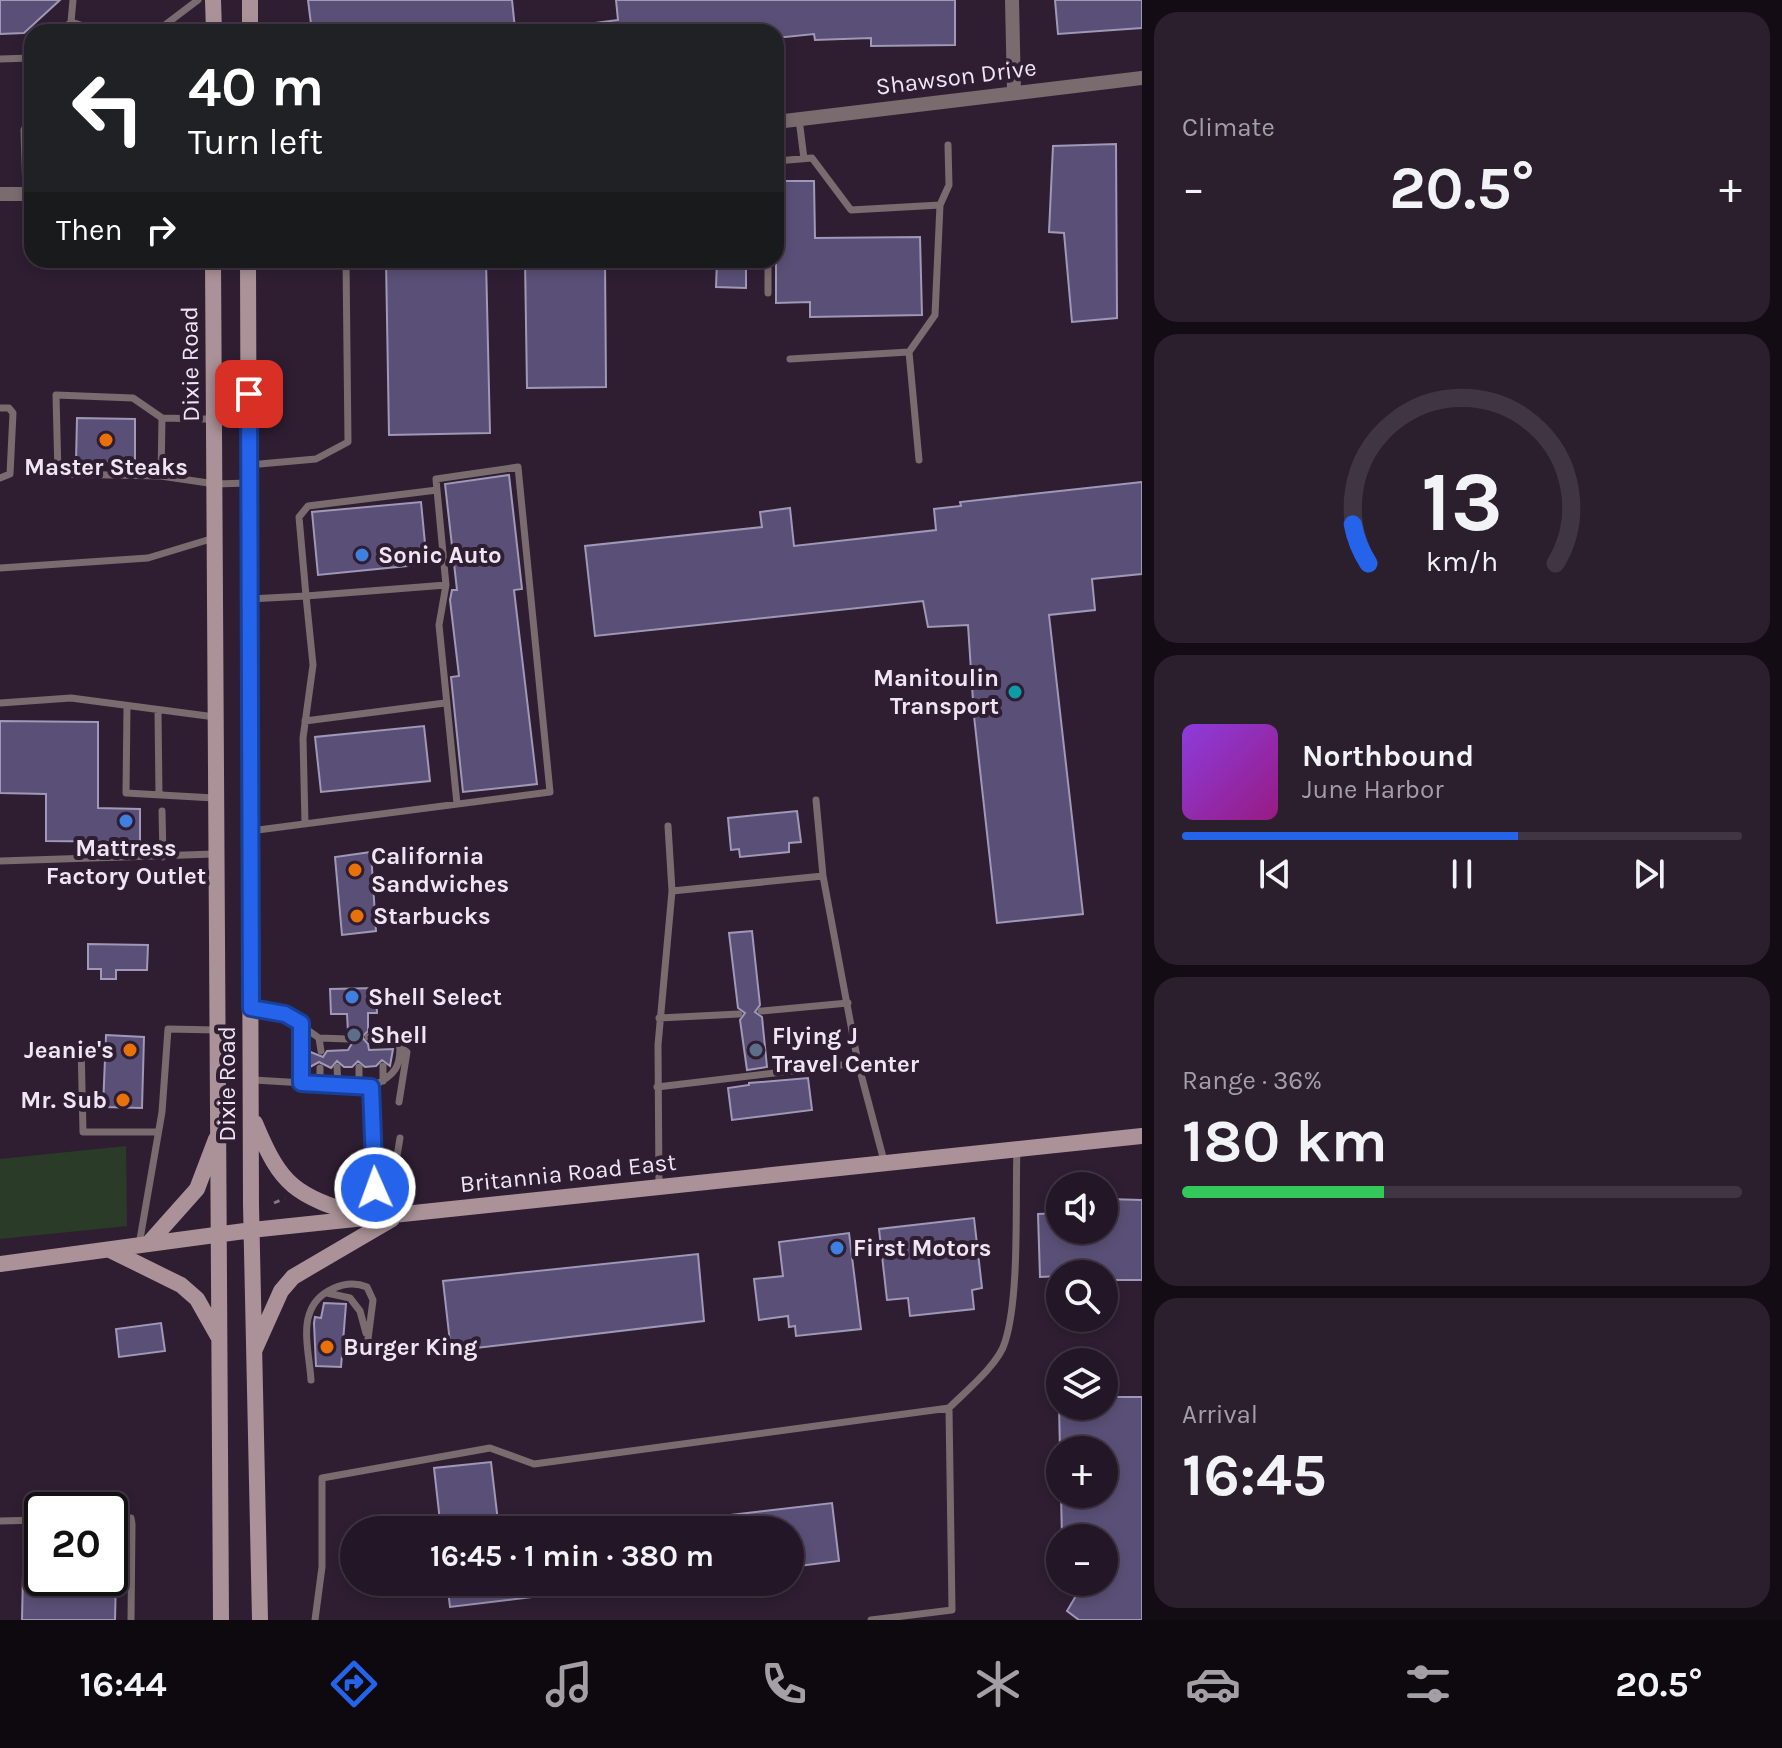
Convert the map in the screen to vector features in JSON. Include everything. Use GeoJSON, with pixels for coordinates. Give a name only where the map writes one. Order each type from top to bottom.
{"type":"FeatureCollection","features":[{"type":"Feature","properties":{"kind":"main road"},"geometry":{"type":"LineString","coordinates":[[213,0],[214,24]]}},
{"type":"Feature","properties":{"kind":"main road"},"geometry":{"type":"LineString","coordinates":[[250,0],[250,24]]}},
{"type":"Feature","properties":{"kind":"main road","name":"Dixie Road"},"geometry":{"type":"LineString","coordinates":[[213,268],[221,1620]]}},
{"type":"Feature","properties":{"kind":"main road","name":"Dixie Road"},"geometry":{"type":"LineString","coordinates":[[248,268],[253,1354],[260,1620]]}},
{"type":"Feature","properties":{"kind":"main road"},"geometry":{"type":"LineString","coordinates":[[251,1114],[271,1163],[289,1184],[308,1198],[371,1217]]}},
{"type":"Feature","properties":{"kind":"main road"},"geometry":{"type":"LineString","coordinates":[[144,1245],[197,1189],[219,1130]]}},
{"type":"Feature","properties":{"kind":"main road","name":"Britannia Road East"},"geometry":{"type":"LineString","coordinates":[[0,1264],[252,1230],[1142,1136]]}},
{"type":"Feature","properties":{"kind":"main road"},"geometry":{"type":"LineString","coordinates":[[253,1354],[281,1291],[293,1277],[399,1215]]}},
{"type":"Feature","properties":{"kind":"main road"},"geometry":{"type":"LineString","coordinates":[[109,1249],[181,1285],[197,1299],[220,1341]]}},
{"type":"Feature","properties":{"kind":"street"},"geometry":{"type":"LineString","coordinates":[[1012,0],[1014,92]]}},
{"type":"Feature","properties":{"kind":"street","name":"Shawson Drive"},"geometry":{"type":"LineString","coordinates":[[784,121],[1142,78]]}},
{"type":"Feature","properties":{"kind":"street"},"geometry":{"type":"LineString","coordinates":[[0,194],[24,194]]}},
{"type":"Feature","properties":{"kind":"lane"},"geometry":{"type":"LineString","coordinates":[[73,0],[71,22],[76,24]]}},
{"type":"Feature","properties":{"kind":"lane"},"geometry":{"type":"LineString","coordinates":[[166,24],[198,0]]}},
{"type":"Feature","properties":{"kind":"lane"},"geometry":{"type":"LineString","coordinates":[[0,59],[24,58]]}},
{"type":"Feature","properties":{"kind":"lane"},"geometry":{"type":"LineString","coordinates":[[799,119],[804,159]]}},
{"type":"Feature","properties":{"kind":"lane"},"geometry":{"type":"LineString","coordinates":[[919,460],[909,352],[935,315],[940,205],[949,185],[948,145]]}},
{"type":"Feature","properties":{"kind":"lane"},"geometry":{"type":"LineString","coordinates":[[784,160],[812,158],[851,210],[940,205]]}},
{"type":"Feature","properties":{"kind":"lane"},"geometry":{"type":"LineString","coordinates":[[249,465],[316,459],[348,442],[346,268]]}},
{"type":"Feature","properties":{"kind":"lane"},"geometry":{"type":"LineString","coordinates":[[768,268],[768,293]]}},
{"type":"Feature","properties":{"kind":"lane"},"geometry":{"type":"LineString","coordinates":[[790,359],[909,352]]}},
{"type":"Feature","properties":{"kind":"lane"},"geometry":{"type":"LineString","coordinates":[[249,421],[162,418],[133,398],[56,395],[58,474],[161,476],[215,484],[249,483]]}},
{"type":"Feature","properties":{"kind":"lane"},"geometry":{"type":"LineString","coordinates":[[0,408],[9,408],[13,413],[10,474],[0,478]]}},
{"type":"Feature","properties":{"kind":"lane"},"geometry":{"type":"LineString","coordinates":[[161,476],[162,418]]}},
{"type":"Feature","properties":{"kind":"lane"},"geometry":{"type":"LineString","coordinates":[[250,831],[550,792],[518,467],[436,479],[446,585],[439,625],[457,804]]}},
{"type":"Feature","properties":{"kind":"lane"},"geometry":{"type":"LineString","coordinates":[[305,824],[305,721],[313,665],[299,517],[308,506],[437,490]]}},
{"type":"Feature","properties":{"kind":"lane"},"geometry":{"type":"LineString","coordinates":[[0,568],[148,558],[216,537]]}},
{"type":"Feature","properties":{"kind":"lane"},"geometry":{"type":"LineString","coordinates":[[250,599],[446,585]]}},
{"type":"Feature","properties":{"kind":"lane"},"geometry":{"type":"LineString","coordinates":[[0,703],[71,698],[127,708],[217,717]]}},
{"type":"Feature","properties":{"kind":"lane"},"geometry":{"type":"LineString","coordinates":[[305,721],[445,703]]}},
{"type":"Feature","properties":{"kind":"lane"},"geometry":{"type":"LineString","coordinates":[[127,708],[126,793],[217,798]]}},
{"type":"Feature","properties":{"kind":"lane"},"geometry":{"type":"LineString","coordinates":[[158,711],[159,795]]}},
{"type":"Feature","properties":{"kind":"lane"},"geometry":{"type":"LineString","coordinates":[[816,800],[823,876],[858,1063],[884,1163]]}},
{"type":"Feature","properties":{"kind":"lane"},"geometry":{"type":"LineString","coordinates":[[162,811],[163,857]]}},
{"type":"Feature","properties":{"kind":"lane"},"geometry":{"type":"LineString","coordinates":[[659,1187],[659,1018],[672,891],[668,826]]}},
{"type":"Feature","properties":{"kind":"lane"},"geometry":{"type":"LineString","coordinates":[[0,861],[217,854]]}},
{"type":"Feature","properties":{"kind":"lane"},"geometry":{"type":"LineString","coordinates":[[672,891],[823,876]]}},
{"type":"Feature","properties":{"kind":"lane"},"geometry":{"type":"LineString","coordinates":[[761,1011],[848,1003]]}},
{"type":"Feature","properties":{"kind":"lane"},"geometry":{"type":"LineString","coordinates":[[251,1008],[285,1014],[319,1038],[348,1039]]}},
{"type":"Feature","properties":{"kind":"lane"},"geometry":{"type":"LineString","coordinates":[[659,1018],[739,1014]]}},
{"type":"Feature","properties":{"kind":"lane"},"geometry":{"type":"LineString","coordinates":[[301,1023],[301,1083]]}},
{"type":"Feature","properties":{"kind":"lane"},"geometry":{"type":"LineString","coordinates":[[144,1245],[168,1029],[218,1030]]}},
{"type":"Feature","properties":{"kind":"lane"},"geometry":{"type":"LineString","coordinates":[[251,1080],[371,1087],[398,1070],[400,1047],[399,1039],[368,1037]]}},
{"type":"Feature","properties":{"kind":"lane"},"geometry":{"type":"LineString","coordinates":[[319,1038],[321,1051]]}},
{"type":"Feature","properties":{"kind":"lane"},"geometry":{"type":"LineString","coordinates":[[339,1039],[339,1051]]}},
{"type":"Feature","properties":{"kind":"lane"},"geometry":{"type":"LineString","coordinates":[[385,1050],[386,1039]]}},
{"type":"Feature","properties":{"kind":"lane"},"geometry":{"type":"LineString","coordinates":[[81,1044],[83,1132],[158,1132]]}},
{"type":"Feature","properties":{"kind":"lane"},"geometry":{"type":"LineString","coordinates":[[399,1102],[408,1061],[407,1052],[400,1047]]}},
{"type":"Feature","properties":{"kind":"lane"},"geometry":{"type":"LineString","coordinates":[[657,1087],[858,1063]]}},
{"type":"Feature","properties":{"kind":"lane"},"geometry":{"type":"LineString","coordinates":[[383,1066],[383,1081]]}},
{"type":"Feature","properties":{"kind":"lane"},"geometry":{"type":"LineString","coordinates":[[337,1067],[338,1085]]}},
{"type":"Feature","properties":{"kind":"lane"},"geometry":{"type":"LineString","coordinates":[[359,1067],[359,1086]]}},
{"type":"Feature","properties":{"kind":"lane"},"geometry":{"type":"LineString","coordinates":[[320,1068],[320,1084]]}},
{"type":"Feature","properties":{"kind":"lane"},"geometry":{"type":"LineString","coordinates":[[371,1087],[374,1160],[371,1217]]}},
{"type":"Feature","properties":{"kind":"lane"},"geometry":{"type":"LineString","coordinates":[[374,1160],[397,1156],[400,1138]]}},
{"type":"Feature","properties":{"kind":"lane"},"geometry":{"type":"LineString","coordinates":[[315,1620],[322,1567],[322,1478],[490,1448],[534,1464],[949,1408],[976,1382],[1005,1344],[1013,1284],[1017,1149]]}},
{"type":"Feature","properties":{"kind":"lane"},"geometry":{"type":"LineString","coordinates":[[311,1380],[309,1314],[327,1293],[335,1286],[358,1283],[367,1287],[373,1300],[368,1339],[360,1311],[350,1298],[327,1293]]}},
{"type":"Feature","properties":{"kind":"lane"},"geometry":{"type":"LineString","coordinates":[[871,1620],[952,1610],[949,1408]]}},
{"type":"Feature","properties":{"kind":"lane"},"geometry":{"type":"LineString","coordinates":[[128,1518],[131,1518],[132,1524],[131,1620]]}},
{"type":"Feature","properties":{"kind":"lane"},"geometry":{"type":"LineString","coordinates":[[0,1521],[24,1520]]}},
{"type":"Feature","properties":{"kind":"path"},"geometry":{"type":"LineString","coordinates":[[282,1209],[287,1195]]}},
{"type":"Feature","properties":{"kind":"path"},"geometry":{"type":"LineString","coordinates":[[274,1203],[282,1202]]}},
{"type":"Feature","properties":{"kind":"green space"},"geometry":{"type":"Polygon","coordinates":[[[126,1146],[127,1226],[0,1239],[0,1159],[126,1146]]]}},
{"type":"Feature","properties":{"kind":"building"},"geometry":{"type":"Polygon","coordinates":[[[0,0],[60,0],[34,24],[24,24],[24,33],[0,34],[0,0]]]}},
{"type":"Feature","properties":{"kind":"building"},"geometry":{"type":"Polygon","coordinates":[[[308,0],[512,0],[514,24],[311,24],[308,0]]]}},
{"type":"Feature","properties":{"kind":"building"},"geometry":{"type":"Polygon","coordinates":[[[616,0],[955,0],[955,45],[871,46],[871,38],[815,40],[814,34],[784,37],[784,24],[588,24],[618,20],[616,0]]]}},
{"type":"Feature","properties":{"kind":"building"},"geometry":{"type":"Polygon","coordinates":[[[1055,0],[1142,0],[1142,28],[1058,34],[1055,0]]]}},
{"type":"Feature","properties":{"kind":"building"},"geometry":{"type":"Polygon","coordinates":[[[1116,144],[1117,318],[1072,322],[1064,233],[1049,232],[1053,146],[1116,144]]]}},
{"type":"Feature","properties":{"kind":"building"},"geometry":{"type":"Polygon","coordinates":[[[784,181],[814,181],[815,238],[920,237],[922,315],[810,317],[810,302],[776,303],[776,268],[784,268],[784,181]]]}},
{"type":"Feature","properties":{"kind":"building"},"geometry":{"type":"Polygon","coordinates":[[[386,268],[486,268],[490,433],[389,435],[386,268]]]}},
{"type":"Feature","properties":{"kind":"building"},"geometry":{"type":"Polygon","coordinates":[[[525,268],[605,268],[606,387],[527,388],[525,268]]]}},
{"type":"Feature","properties":{"kind":"building"},"geometry":{"type":"Polygon","coordinates":[[[717,268],[746,268],[746,288],[716,287],[717,268]]]}},
{"type":"Feature","properties":{"kind":"building","name":"Master Steaks"},"geometry":{"type":"Polygon","coordinates":[[[77,418],[135,419],[135,462],[76,461],[77,418]]]}},
{"type":"Feature","properties":{"kind":"building"},"geometry":{"type":"Polygon","coordinates":[[[509,475],[522,589],[514,590],[537,784],[463,792],[451,677],[459,676],[450,600],[452,590],[457,590],[445,484],[509,475]]]}},
{"type":"Feature","properties":{"kind":"building","name":"Manitoulin Transport"},"geometry":{"type":"Polygon","coordinates":[[[1142,482],[1142,574],[1092,579],[1095,610],[1049,615],[1083,914],[997,923],[974,716],[968,625],[928,627],[923,601],[595,636],[585,546],[762,527],[760,512],[790,508],[794,546],[936,530],[934,509],[961,506],[960,502],[1142,482]]]}},
{"type":"Feature","properties":{"kind":"building"},"geometry":{"type":"Polygon","coordinates":[[[421,502],[427,564],[318,575],[312,512],[421,502]]]}},
{"type":"Feature","properties":{"kind":"building"},"geometry":{"type":"Polygon","coordinates":[[[0,721],[98,722],[98,808],[140,809],[140,842],[46,841],[46,794],[0,793],[0,721]]]}},
{"type":"Feature","properties":{"kind":"building"},"geometry":{"type":"Polygon","coordinates":[[[424,726],[430,781],[321,792],[315,737],[424,726]]]}},
{"type":"Feature","properties":{"kind":"building"},"geometry":{"type":"Polygon","coordinates":[[[797,811],[801,842],[789,843],[789,852],[740,857],[739,849],[731,850],[728,818],[797,811]]]}},
{"type":"Feature","properties":{"kind":"building"},"geometry":{"type":"Polygon","coordinates":[[[371,852],[376,931],[342,935],[335,857],[371,852]]]}},
{"type":"Feature","properties":{"kind":"building"},"geometry":{"type":"Polygon","coordinates":[[[752,931],[760,1005],[755,1012],[762,1017],[767,1067],[747,1070],[740,1020],[745,1013],[738,1008],[729,933],[752,931]]]}},
{"type":"Feature","properties":{"kind":"building"},"geometry":{"type":"Polygon","coordinates":[[[88,944],[148,945],[147,970],[116,970],[116,979],[101,979],[101,969],[88,969],[88,944]]]}},
{"type":"Feature","properties":{"kind":"building"},"geometry":{"type":"Polygon","coordinates":[[[376,988],[377,1013],[368,1013],[368,1031],[362,1037],[369,1050],[393,1049],[390,1066],[382,1060],[376,1066],[365,1067],[358,1061],[352,1067],[344,1067],[337,1061],[331,1068],[319,1062],[308,1068],[308,1051],[323,1057],[327,1051],[348,1050],[354,1040],[348,1032],[347,1014],[331,1014],[330,989],[376,988]]]}},
{"type":"Feature","properties":{"kind":"building"},"geometry":{"type":"Polygon","coordinates":[[[106,1035],[144,1037],[142,1108],[103,1107],[106,1035]]]}},
{"type":"Feature","properties":{"kind":"building"},"geometry":{"type":"Polygon","coordinates":[[[808,1078],[812,1110],[732,1120],[728,1088],[808,1078]]]}},
{"type":"Feature","properties":{"kind":"building"},"geometry":{"type":"Polygon","coordinates":[[[1118,1199],[1142,1200],[1142,1280],[1118,1280],[1118,1260],[1046,1260],[1046,1277],[1040,1277],[1038,1214],[1046,1214],[1046,1244],[1118,1244],[1118,1199]]]}},
{"type":"Feature","properties":{"kind":"building"},"geometry":{"type":"Polygon","coordinates":[[[974,1218],[982,1288],[972,1290],[974,1309],[910,1316],[908,1298],[887,1300],[879,1229],[974,1218]]]}},
{"type":"Feature","properties":{"kind":"building"},"geometry":{"type":"Polygon","coordinates":[[[849,1233],[861,1329],[796,1336],[795,1326],[789,1327],[788,1316],[759,1320],[754,1279],[783,1276],[779,1242],[849,1233]]]}},
{"type":"Feature","properties":{"kind":"building"},"geometry":{"type":"Polygon","coordinates":[[[698,1254],[704,1321],[451,1351],[443,1281],[698,1254]]]}},
{"type":"Feature","properties":{"kind":"building","name":"Burger King"},"geometry":{"type":"Polygon","coordinates":[[[324,1303],[346,1304],[341,1367],[316,1366],[314,1323],[315,1317],[321,1318],[324,1303]]]}},
{"type":"Feature","properties":{"kind":"building"},"geometry":{"type":"Polygon","coordinates":[[[161,1323],[165,1351],[119,1357],[116,1329],[161,1323]]]}},
{"type":"Feature","properties":{"kind":"building"},"geometry":{"type":"Polygon","coordinates":[[[1118,1397],[1142,1397],[1142,1620],[1079,1620],[1067,1611],[1076,1596],[1118,1596],[1118,1524],[1062,1524],[1061,1508],[1118,1508],[1118,1436],[1060,1436],[1059,1420],[1118,1420],[1118,1397]]]}},
{"type":"Feature","properties":{"kind":"building"},"geometry":{"type":"Polygon","coordinates":[[[491,1462],[497,1516],[439,1516],[434,1468],[491,1462]]]}},
{"type":"Feature","properties":{"kind":"building"},"geometry":{"type":"Polygon","coordinates":[[[832,1503],[839,1561],[804,1565],[804,1516],[723,1516],[832,1503]]]}},
{"type":"Feature","properties":{"kind":"building"},"geometry":{"type":"Polygon","coordinates":[[[24,1527],[24,1596],[116,1596],[115,1620],[22,1620],[24,1527]]]}},
{"type":"Feature","properties":{"kind":"building"},"geometry":{"type":"Polygon","coordinates":[[[449,1596],[541,1596],[450,1607],[449,1596]]]}},
{"type":"Feature","properties":{"kind":"place","name":"Master Steaks"},"geometry":{"type":"Point","coordinates":[106,440]}},
{"type":"Feature","properties":{"kind":"place","name":"Sonic Auto"},"geometry":{"type":"Point","coordinates":[362,555]}},
{"type":"Feature","properties":{"kind":"place","name":"Manitoulin Transport"},"geometry":{"type":"Point","coordinates":[1015,692]}},
{"type":"Feature","properties":{"kind":"place","name":"Mattress Factory Outlet"},"geometry":{"type":"Point","coordinates":[126,821]}},
{"type":"Feature","properties":{"kind":"place","name":"California Sandwiches"},"geometry":{"type":"Point","coordinates":[355,870]}},
{"type":"Feature","properties":{"kind":"place","name":"Starbucks"},"geometry":{"type":"Point","coordinates":[357,916]}},
{"type":"Feature","properties":{"kind":"place","name":"Shell Select"},"geometry":{"type":"Point","coordinates":[352,997]}},
{"type":"Feature","properties":{"kind":"place","name":"Shell"},"geometry":{"type":"Point","coordinates":[354,1035]}},
{"type":"Feature","properties":{"kind":"place","name":"Jeanie's"},"geometry":{"type":"Point","coordinates":[130,1050]}},
{"type":"Feature","properties":{"kind":"place","name":"Flying J Travel Center"},"geometry":{"type":"Point","coordinates":[756,1050]}},
{"type":"Feature","properties":{"kind":"place","name":"Mr. Sub"},"geometry":{"type":"Point","coordinates":[123,1100]}},
{"type":"Feature","properties":{"kind":"place","name":"First Motors"},"geometry":{"type":"Point","coordinates":[837,1248]}},
{"type":"Feature","properties":{"kind":"place","name":"Burger King"},"geometry":{"type":"Point","coordinates":[327,1347]}},
{"type":"Feature","properties":{"kind":"route"},"geometry":{"type":"LineString","coordinates":[[249,394],[251,1008],[285,1014],[301,1023],[301,1083],[371,1087],[375,1188]]}}]}
